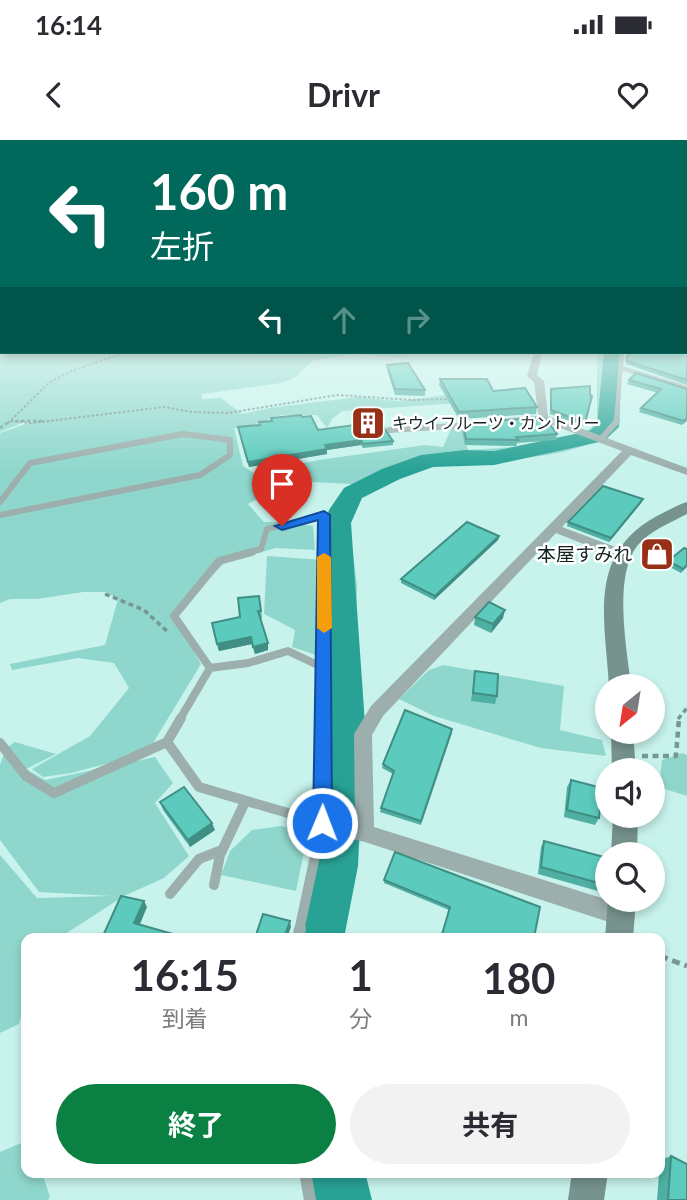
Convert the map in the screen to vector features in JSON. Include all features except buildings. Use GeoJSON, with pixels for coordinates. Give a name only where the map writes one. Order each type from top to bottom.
{"type":"FeatureCollection","features":[{"type":"Feature","properties":{"kind":"street"},"geometry":{"type":"LineString","coordinates":[[534,369],[532,376],[539,382],[543,418],[687,472]]}},
{"type":"Feature","properties":{"kind":"street"},"geometry":{"type":"LineString","coordinates":[[365,834],[363,734],[377,711],[629,450]]}},
{"type":"Feature","properties":{"kind":"street"},"geometry":{"type":"LineString","coordinates":[[619,674],[615,574],[621,554],[633,540],[687,507]]}},
{"type":"Feature","properties":{"kind":"street"},"geometry":{"type":"LineString","coordinates":[[552,527],[621,554]]}},
{"type":"Feature","properties":{"kind":"street"},"geometry":{"type":"LineString","coordinates":[[322,823],[365,834],[621,917]]}},
{"type":"Feature","properties":{"kind":"street"},"geometry":{"type":"LineString","coordinates":[[586,1200],[589,1178]]}},
{"type":"Feature","properties":{"kind":"lane"},"geometry":{"type":"LineString","coordinates":[[601,439],[617,422],[621,369]]}},
{"type":"Feature","properties":{"kind":"lane"},"geometry":{"type":"LineString","coordinates":[[626,369],[687,388]]}},
{"type":"Feature","properties":{"kind":"lane"},"geometry":{"type":"LineString","coordinates":[[389,430],[543,418]]}},
{"type":"Feature","properties":{"kind":"lane"},"geometry":{"type":"LineString","coordinates":[[0,502],[30,463],[183,434],[230,440],[230,455],[200,475],[0,515]]}},
{"type":"Feature","properties":{"kind":"lane"},"geometry":{"type":"LineString","coordinates":[[209,668],[174,616],[219,561],[261,549],[267,529],[324,515],[322,823],[299,933]]}},
{"type":"Feature","properties":{"kind":"lane"},"geometry":{"type":"LineString","coordinates":[[209,668],[248,663],[288,652],[324,668]]}},
{"type":"Feature","properties":{"kind":"lane"},"geometry":{"type":"LineString","coordinates":[[0,743],[26,776],[54,793],[167,742],[209,668]]}},
{"type":"Feature","properties":{"kind":"lane"},"geometry":{"type":"LineString","coordinates":[[167,742],[198,787],[322,823]]}},
{"type":"Feature","properties":{"kind":"lane"},"geometry":{"type":"LineString","coordinates":[[215,885],[222,849],[245,802]]}},
{"type":"Feature","properties":{"kind":"lane"},"geometry":{"type":"LineString","coordinates":[[170,894],[199,859],[222,849]]}},
{"type":"Feature","properties":{"kind":"lane"},"geometry":{"type":"LineString","coordinates":[[306,1178],[310,1200]]}},
{"type":"Feature","properties":{"kind":"path"},"geometry":{"type":"LineString","coordinates":[[0,428],[11,421],[40,389],[82,369]]}},
{"type":"Feature","properties":{"kind":"path"},"geometry":{"type":"LineString","coordinates":[[11,421],[32,423],[164,407],[192,412],[228,413],[337,395],[413,400],[454,399]]}},
{"type":"Feature","properties":{"kind":"path"},"geometry":{"type":"LineString","coordinates":[[106,594],[144,610],[161,627],[202,657]]}},
{"type":"Feature","properties":{"kind":"path"},"geometry":{"type":"LineString","coordinates":[[662,758],[677,756],[678,719],[687,708]]}},
{"type":"Feature","properties":{"kind":"path"},"geometry":{"type":"LineString","coordinates":[[665,958],[687,966]]}},
{"type":"Feature","properties":{"kind":"green space"},"geometry":{"type":"Polygon","coordinates":[[[0,369],[303,369],[294,378],[281,383],[202,394],[202,399],[221,398],[242,414],[358,397],[398,401],[455,394],[491,401],[342,411],[332,419],[327,428],[317,415],[281,415],[241,429],[234,428],[243,466],[254,473],[319,460],[425,445],[443,447],[451,429],[461,428],[468,450],[559,444],[591,428],[597,418],[597,369],[619,369],[614,420],[612,426],[599,439],[578,448],[552,454],[413,469],[388,479],[356,500],[349,524],[357,585],[351,818],[334,933],[305,933],[318,875],[327,733],[321,613],[319,656],[292,647],[295,630],[264,614],[267,556],[323,560],[323,578],[329,518],[352,484],[291,481],[248,504],[264,522],[292,522],[313,526],[315,550],[276,548],[224,563],[174,616],[201,664],[147,753],[71,773],[43,777],[32,769],[90,736],[129,688],[114,663],[78,658],[12,670],[10,664],[105,645],[118,599],[106,592],[83,592],[37,599],[10,599],[0,603],[0,433],[34,421],[26,421],[0,432],[0,369]]]}},
{"type":"Feature","properties":{"kind":"green space"},"geometry":{"type":"Polygon","coordinates":[[[443,665],[564,686],[560,730],[595,738],[595,744],[603,744],[606,756],[541,748],[434,716],[399,699],[429,670],[443,665]]]}},
{"type":"Feature","properties":{"kind":"green space"},"geometry":{"type":"Polygon","coordinates":[[[15,742],[56,754],[26,769],[45,780],[155,757],[173,783],[155,803],[189,856],[164,878],[124,896],[67,933],[21,933],[21,1016],[19,1024],[0,1033],[0,855],[37,898],[111,896],[39,892],[0,840],[0,765],[6,748],[15,742]]]}},
{"type":"Feature","properties":{"kind":"green space"},"geometry":{"type":"Polygon","coordinates":[[[683,753],[687,755],[687,796],[665,789],[665,759],[683,753]]]}},
{"type":"Feature","properties":{"kind":"green space"},"geometry":{"type":"Polygon","coordinates":[[[281,826],[308,832],[296,891],[221,875],[230,851],[252,830],[281,826]]]}},
{"type":"Feature","properties":{"kind":"green space"},"geometry":{"type":"Polygon","coordinates":[[[21,1143],[21,1178],[44,1178],[50,1197],[48,1200],[0,1200],[0,1152],[21,1143]]]}},
{"type":"Feature","properties":{"kind":"green space"},"geometry":{"type":"Polygon","coordinates":[[[311,1178],[355,1178],[360,1200],[316,1200],[311,1178]]]}},
{"type":"Feature","properties":{"kind":"waterway"},"geometry":{"type":"LineString","coordinates":[[322,933],[337,866],[347,724],[338,523],[342,510],[353,493],[391,474],[429,460],[494,458],[596,436],[608,427],[612,369]]}},
{"type":"Feature","properties":{"kind":"waterway"},"geometry":{"type":"LineString","coordinates":[[338,1178],[343,1200]]}},
{"type":"Feature","properties":{"kind":"slow traffic"},"geometry":{"type":"LineString","coordinates":[[324,557],[324,628]]}},
{"type":"Feature","properties":{"kind":"place","name":"キウイフルーツ・カントリー"},"geometry":{"type":"Point","coordinates":[368,423]}},
{"type":"Feature","properties":{"kind":"place","name":"本屋すみれ"},"geometry":{"type":"Point","coordinates":[657,554]}},
{"type":"Feature","properties":{"kind":"route"},"geometry":{"type":"LineString","coordinates":[[282,526],[324,515],[322,823]]}}]}
